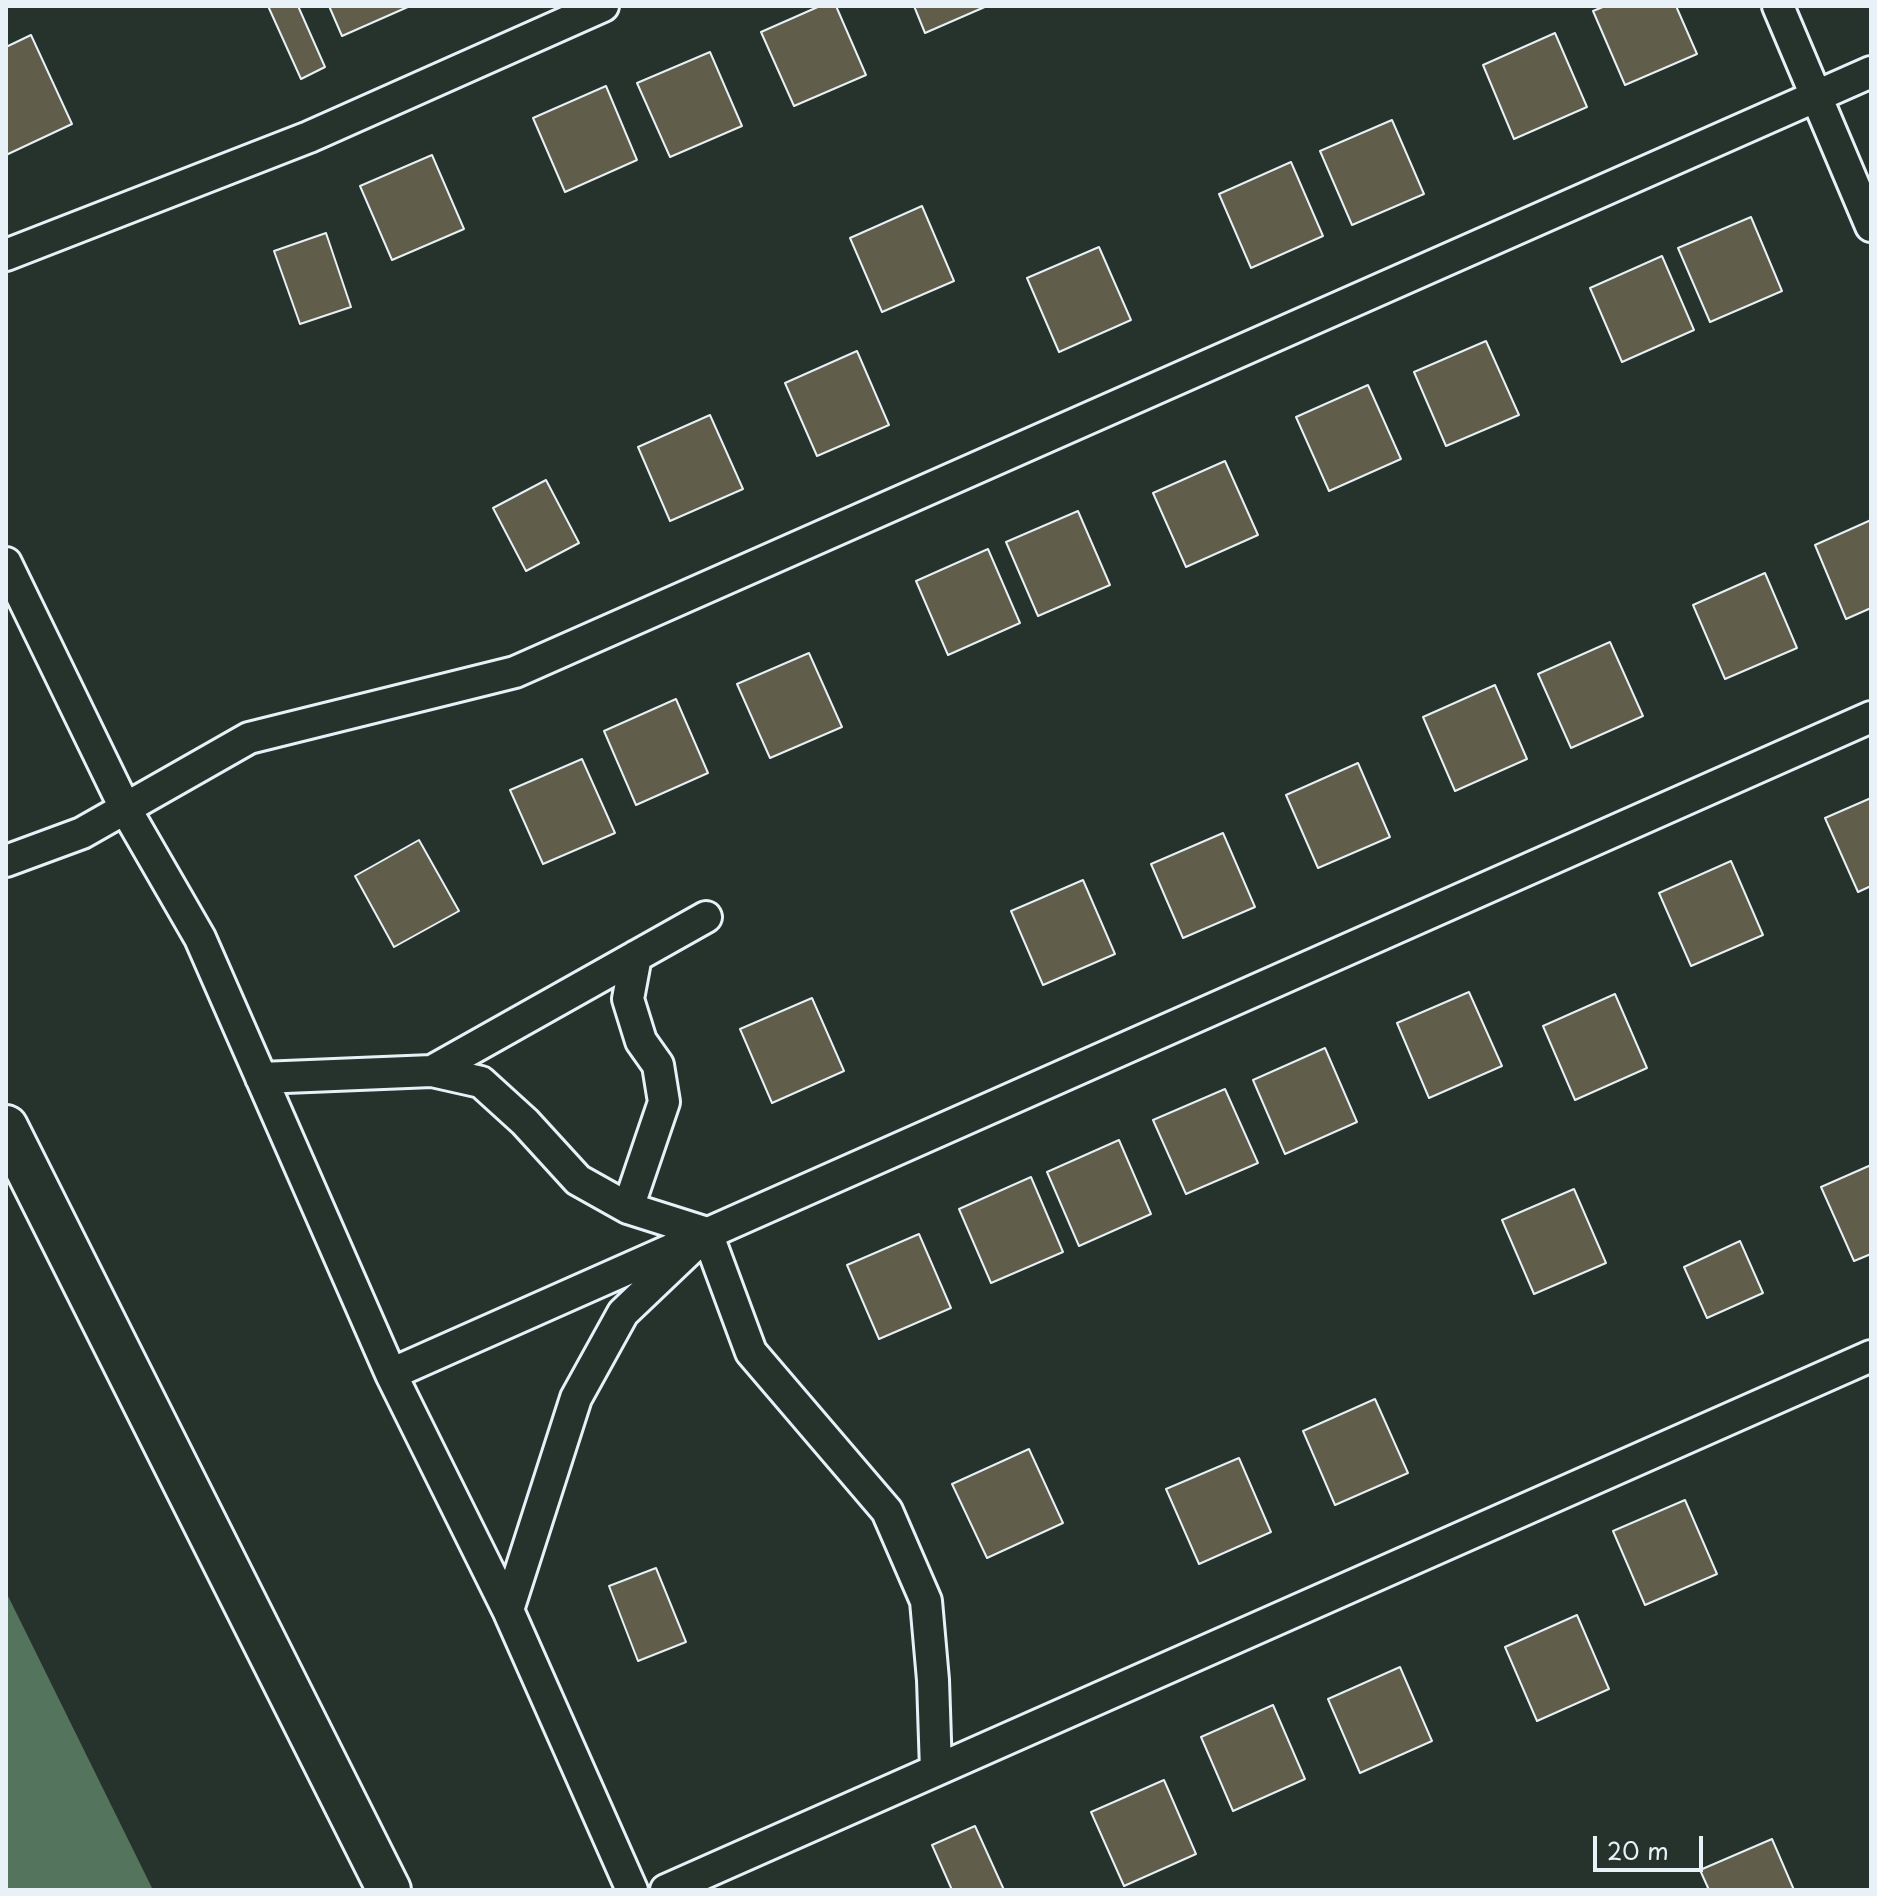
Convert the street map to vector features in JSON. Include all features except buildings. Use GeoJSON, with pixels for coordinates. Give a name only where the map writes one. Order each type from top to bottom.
{"type":"FeatureCollection","features":[{"type":"Feature","properties":{"kind":"main road"},"geometry":{"type":"LineString","coordinates":[[6,1127],[389,1890]]}},
{"type":"Feature","properties":{"kind":"street"},"geometry":{"type":"LineString","coordinates":[[6,255],[309,137],[603,6]]}},
{"type":"Feature","properties":{"kind":"street"},"geometry":{"type":"LineString","coordinates":[[1778,6],[1871,226]]}},
{"type":"Feature","properties":{"kind":"street"},"geometry":{"type":"LineString","coordinates":[[6,861],[82,833],[249,738],[515,672],[1871,72]]}},
{"type":"Feature","properties":{"kind":"street"},"geometry":{"type":"LineString","coordinates":[[6,563],[125,808],[200,938],[391,1374],[508,1610],[632,1890]]}},
{"type":"Feature","properties":{"kind":"street"},"geometry":{"type":"LineString","coordinates":[[391,1374],[1871,717]]}},
{"type":"Feature","properties":{"kind":"street"},"geometry":{"type":"LineString","coordinates":[[432,1071],[706,917]]}},
{"type":"Feature","properties":{"kind":"street"},"geometry":{"type":"LineString","coordinates":[[628,1208],[664,1102],[658,1065],[641,1041],[628,999],[636,956]]}},
{"type":"Feature","properties":{"kind":"street"},"geometry":{"type":"LineString","coordinates":[[261,1078],[432,1071],[481,1082],[525,1122],[578,1180],[628,1208],[707,1233]]}},
{"type":"Feature","properties":{"kind":"street"},"geometry":{"type":"LineString","coordinates":[[508,1610],[576,1398],[623,1313],[707,1233]]}},
{"type":"Feature","properties":{"kind":"street"},"geometry":{"type":"LineString","coordinates":[[707,1233],[751,1352],[887,1511],[926,1601],[936,1770]]}},
{"type":"Feature","properties":{"kind":"street"},"geometry":{"type":"LineString","coordinates":[[666,1890],[1871,1356]]}},
{"type":"Feature","properties":{"kind":"green space"},"geometry":{"type":"Polygon","coordinates":[[[6,1592],[153,1890],[6,1890],[6,1592]]]}}]}
